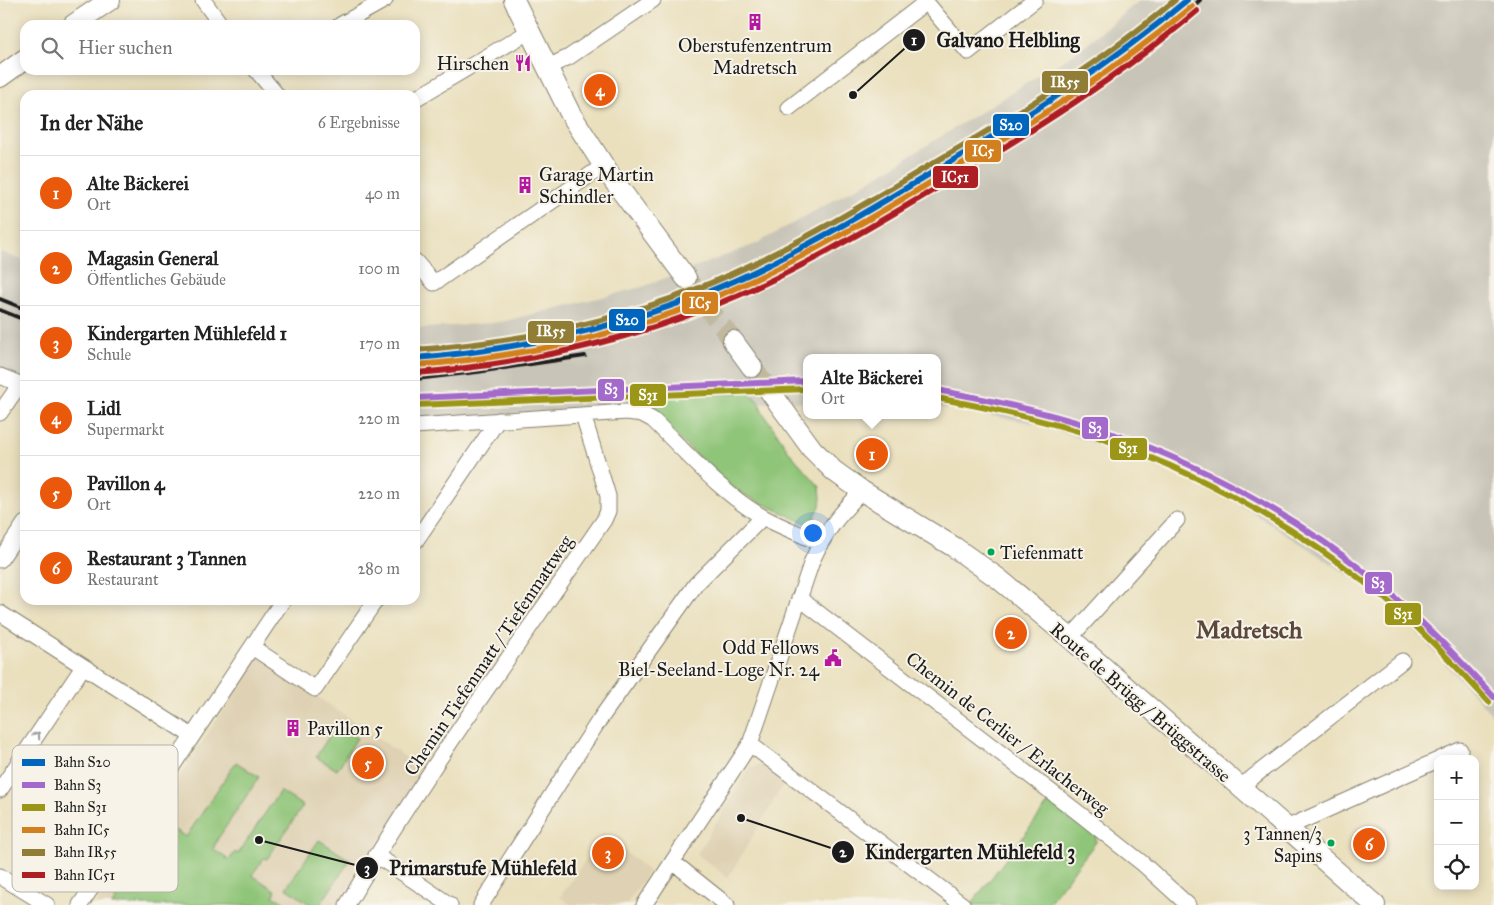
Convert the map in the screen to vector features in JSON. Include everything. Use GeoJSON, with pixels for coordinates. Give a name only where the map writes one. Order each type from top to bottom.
{"type":"FeatureCollection","features":[{"type":"Feature","properties":{"kind":"main road"},"geometry":{"type":"LineString","coordinates":[[77,20],[89,6],[110,0]]}},
{"type":"Feature","properties":{"kind":"main road"},"geometry":{"type":"LineString","coordinates":[[514,0],[570,113],[603,166],[686,278]]}},
{"type":"Feature","properties":{"kind":"main road"},"geometry":{"type":"LineString","coordinates":[[0,77],[20,63]]}},
{"type":"Feature","properties":{"kind":"main road"},"geometry":{"type":"LineString","coordinates":[[733,341],[752,368]]}},
{"type":"Feature","properties":{"kind":"main road","name":"Route de Brügg / Brüggstrasse"},"geometry":{"type":"LineString","coordinates":[[769,390],[812,449],[825,463],[862,490],[981,565],[1070,638],[1239,788],[1375,905]]}},
{"type":"Feature","properties":{"kind":"street"},"geometry":{"type":"LineString","coordinates":[[203,0],[217,20]]}},
{"type":"Feature","properties":{"kind":"street"},"geometry":{"type":"LineString","coordinates":[[349,20],[385,0]]}},
{"type":"Feature","properties":{"kind":"street"},"geometry":{"type":"LineString","coordinates":[[548,67],[569,57],[653,0]]}},
{"type":"Feature","properties":{"kind":"street"},"geometry":{"type":"LineString","coordinates":[[789,108],[928,1],[968,52],[1035,0]]}},
{"type":"Feature","properties":{"kind":"street"},"geometry":{"type":"LineString","coordinates":[[420,96],[530,31]]}},
{"type":"Feature","properties":{"kind":"street"},"geometry":{"type":"LineString","coordinates":[[260,75],[273,90]]}},
{"type":"Feature","properties":{"kind":"street"},"geometry":{"type":"LineString","coordinates":[[420,267],[434,282],[603,166]]}},
{"type":"Feature","properties":{"kind":"street"},"geometry":{"type":"LineString","coordinates":[[0,376],[20,384]]}},
{"type":"Feature","properties":{"kind":"street"},"geometry":{"type":"LineString","coordinates":[[0,413],[20,388]]}},
{"type":"Feature","properties":{"kind":"street"},"geometry":{"type":"LineString","coordinates":[[420,426],[632,412],[647,417],[722,486],[763,517],[819,543]]}},
{"type":"Feature","properties":{"kind":"street","name":"Chemin Tiefenmatt / Tiefenmattweg"},"geometry":{"type":"LineString","coordinates":[[347,905],[376,855],[431,772],[604,520],[608,510],[608,496],[583,415]]}},
{"type":"Feature","properties":{"kind":"street"},"geometry":{"type":"LineString","coordinates":[[420,535],[498,420]]}},
{"type":"Feature","properties":{"kind":"street"},"geometry":{"type":"LineString","coordinates":[[644,905],[750,744],[819,543],[832,523],[862,490]]}},
{"type":"Feature","properties":{"kind":"street"},"geometry":{"type":"LineString","coordinates":[[481,905],[598,722],[696,584],[763,517]]}},
{"type":"Feature","properties":{"kind":"street"},"geometry":{"type":"LineString","coordinates":[[1070,638],[1177,520]]}},
{"type":"Feature","properties":{"kind":"street"},"geometry":{"type":"LineString","coordinates":[[0,560],[20,530]]}},
{"type":"Feature","properties":{"kind":"street","name":"Chemin de Cerlier / Erlacherweg"},"geometry":{"type":"LineString","coordinates":[[799,598],[1080,814],[1162,881],[1188,905]]}},
{"type":"Feature","properties":{"kind":"street"},"geometry":{"type":"LineString","coordinates":[[178,757],[280,605]]}},
{"type":"Feature","properties":{"kind":"street"},"geometry":{"type":"LineString","coordinates":[[252,647],[316,690],[373,605]]}},
{"type":"Feature","properties":{"kind":"street"},"geometry":{"type":"LineString","coordinates":[[0,613],[192,736]]}},
{"type":"Feature","properties":{"kind":"street"},"geometry":{"type":"LineString","coordinates":[[1239,788],[1402,661]]}},
{"type":"Feature","properties":{"kind":"street"},"geometry":{"type":"LineString","coordinates":[[30,745],[83,667]]}},
{"type":"Feature","properties":{"kind":"street"},"geometry":{"type":"LineString","coordinates":[[750,744],[963,905]]}},
{"type":"Feature","properties":{"kind":"street"},"geometry":{"type":"LineString","coordinates":[[1448,755],[1460,750]]}},
{"type":"Feature","properties":{"kind":"street"},"geometry":{"type":"LineString","coordinates":[[1286,828],[1434,761]]}},
{"type":"Feature","properties":{"kind":"street"},"geometry":{"type":"LineString","coordinates":[[0,790],[12,772]]}},
{"type":"Feature","properties":{"kind":"street"},"geometry":{"type":"LineString","coordinates":[[376,855],[450,905]]}},
{"type":"Feature","properties":{"kind":"street"},"geometry":{"type":"LineString","coordinates":[[673,862],[727,905]]}},
{"type":"Feature","properties":{"kind":"street"},"geometry":{"type":"LineString","coordinates":[[0,876],[12,883]]}},
{"type":"Feature","properties":{"kind":"street"},"geometry":{"type":"LineString","coordinates":[[26,892],[47,905]]}},
{"type":"Feature","properties":{"kind":"street"},"geometry":{"type":"LineString","coordinates":[[80,905],[89,892]]}},
{"type":"Feature","properties":{"kind":"shaded area"},"geometry":{"type":"Polygon","coordinates":[[[1140,0],[1494,0],[1494,717],[1388,601],[1211,485],[1039,424],[941,408],[941,354],[803,354],[803,402],[638,406],[420,420],[420,329],[501,322],[642,287],[756,244],[884,172],[1078,51],[1140,0]]]}},
{"type":"Feature","properties":{"kind":"shaded area"},"geometry":{"type":"Polygon","coordinates":[[[0,252],[20,259],[20,378],[0,370],[0,252]]]}},
{"type":"Feature","properties":{"kind":"shaded area"},"geometry":{"type":"Polygon","coordinates":[[[258,656],[404,756],[424,774],[337,905],[96,905],[104,892],[178,892],[178,779],[258,656]]]}},
{"type":"Feature","properties":{"kind":"shaded area"},"geometry":{"type":"Polygon","coordinates":[[[762,765],[785,782],[728,878],[697,854],[750,767],[762,765]]]}},
{"type":"Feature","properties":{"kind":"shaded area"},"geometry":{"type":"Polygon","coordinates":[[[603,834],[649,871],[626,905],[571,905],[560,897],[603,834]]]}},
{"type":"Feature","properties":{"kind":"green space"},"geometry":{"type":"Polygon","coordinates":[[[748,392],[760,403],[762,411],[790,453],[820,487],[820,506],[812,522],[805,523],[738,492],[651,413],[649,398],[748,392]]]}},
{"type":"Feature","properties":{"kind":"green space"},"geometry":{"type":"Polygon","coordinates":[[[336,725],[357,738],[337,770],[316,757],[336,725]]]}},
{"type":"Feature","properties":{"kind":"green space"},"geometry":{"type":"Polygon","coordinates":[[[236,762],[259,777],[213,849],[229,860],[235,852],[238,854],[280,791],[303,806],[267,859],[264,858],[252,875],[276,891],[273,896],[289,905],[112,905],[119,892],[178,892],[178,832],[186,837],[236,762]]]}},
{"type":"Feature","properties":{"kind":"green space"},"geometry":{"type":"Polygon","coordinates":[[[1054,803],[1096,835],[1096,842],[1047,905],[973,905],[973,902],[1048,804],[1054,803]]]}},
{"type":"Feature","properties":{"kind":"green space"},"geometry":{"type":"Polygon","coordinates":[[[319,840],[350,860],[320,905],[311,905],[286,888],[319,840]]]}},
{"type":"Feature","properties":{"kind":"tunnel"},"geometry":{"type":"LineString","coordinates":[[686,278],[733,341]]}},
{"type":"Feature","properties":{"kind":"tunnel"},"geometry":{"type":"LineString","coordinates":[[752,367],[769,390]]}},
{"type":"Feature","properties":{"kind":"railway"},"geometry":{"type":"LineString","coordinates":[[420,369],[505,359],[594,339],[680,312],[764,276],[812,252],[859,225],[1049,112],[1142,48],[1200,0]]}},
{"type":"Feature","properties":{"kind":"railway"},"geometry":{"type":"LineString","coordinates":[[0,299],[20,307]]}},
{"type":"Feature","properties":{"kind":"railway"},"geometry":{"type":"LineString","coordinates":[[0,310],[20,318]]}},
{"type":"Feature","properties":{"kind":"railway"},"geometry":{"type":"LineString","coordinates":[[420,378],[585,356]]}},
{"type":"Feature","properties":{"kind":"rail line","name":"IR55"},"geometry":{"type":"LineString","coordinates":[[420,350],[486,343],[591,323],[660,302],[726,277],[817,231],[998,125],[1089,66],[1175,0]]}},
{"type":"Feature","properties":{"kind":"rail line","name":"S20"},"geometry":{"type":"LineString","coordinates":[[420,358],[538,342],[618,323],[696,297],[761,269],[838,228],[1004,129],[1098,68],[1187,0]]}},
{"type":"Feature","properties":{"kind":"rail line","name":"IC5"},"geometry":{"type":"LineString","coordinates":[[420,365],[498,356],[539,349],[619,330],[698,304],[763,276],[867,220],[1040,116],[1133,53],[1192,6]]}},
{"type":"Feature","properties":{"kind":"rail line","name":"IC51"},"geometry":{"type":"LineString","coordinates":[[420,373],[499,363],[581,348],[661,325],[766,283],[845,242],[1012,143],[1107,80],[1197,11]]}},
{"type":"Feature","properties":{"kind":"rail line","name":"S3"},"geometry":{"type":"LineString","coordinates":[[420,398],[803,381]]}},
{"type":"Feature","properties":{"kind":"rail line","name":"S31"},"geometry":{"type":"LineString","coordinates":[[420,405],[803,389]]}},
{"type":"Feature","properties":{"kind":"rail line","name":"S3"},"geometry":{"type":"LineString","coordinates":[[941,391],[1016,406],[1095,428],[1170,456],[1244,492],[1314,535],[1378,583],[1438,638],[1494,697]]}},
{"type":"Feature","properties":{"kind":"rail line","name":"S31"},"geometry":{"type":"LineString","coordinates":[[941,399],[1034,419],[1102,438],[1166,464],[1228,494],[1288,528],[1372,588],[1418,628],[1489,702]]}},
{"type":"Feature","properties":{"kind":"place","name":"Oberstufenzentrum Madretsch"},"geometry":{"type":"Point","coordinates":[755,22]}},
{"type":"Feature","properties":{"kind":"place","name":"Hirschen"},"geometry":{"type":"Point","coordinates":[523,63]}},
{"type":"Feature","properties":{"kind":"place","name":"Lidl"},"geometry":{"type":"Point","coordinates":[600,90]}},
{"type":"Feature","properties":{"kind":"place","name":"Galvano Helbling"},"geometry":{"type":"Point","coordinates":[853,95]}},
{"type":"Feature","properties":{"kind":"place","name":"Garage Martin Schindler"},"geometry":{"type":"Point","coordinates":[525,185]}},
{"type":"Feature","properties":{"kind":"place","name":"Alte Bäckerei"},"geometry":{"type":"Point","coordinates":[872,454]}},
{"type":"Feature","properties":{"kind":"place","name":"Tiefenmatt"},"geometry":{"type":"Point","coordinates":[991,552]}},
{"type":"Feature","properties":{"kind":"place","name":"Magasin General"},"geometry":{"type":"Point","coordinates":[1011,633]}},
{"type":"Feature","properties":{"kind":"place","name":"Odd Fellows Biel-Seeland-Loge Nr. 24"},"geometry":{"type":"Point","coordinates":[833,658]}},
{"type":"Feature","properties":{"kind":"place","name":"Pavillon 5"},"geometry":{"type":"Point","coordinates":[293,728]}},
{"type":"Feature","properties":{"kind":"place","name":"Pavillon 4"},"geometry":{"type":"Point","coordinates":[368,763]}},
{"type":"Feature","properties":{"kind":"place","name":"Kindergarten Mühlefeld 3"},"geometry":{"type":"Point","coordinates":[741,818]}},
{"type":"Feature","properties":{"kind":"place","name":"Primarstufe Mühlefeld"},"geometry":{"type":"Point","coordinates":[259,840]}},
{"type":"Feature","properties":{"kind":"place","name":"3 Tannen/3 Sapins"},"geometry":{"type":"Point","coordinates":[1331,843]}},
{"type":"Feature","properties":{"kind":"place","name":"Restaurant 3 Tannen"},"geometry":{"type":"Point","coordinates":[1369,844]}},
{"type":"Feature","properties":{"kind":"place","name":"Kindergarten Mühlefeld 1"},"geometry":{"type":"Point","coordinates":[608,853]}},
{"type":"Feature","properties":{"kind":"district","name":"Madretsch"},"geometry":{"type":"Point","coordinates":[1249,630]}}]}
